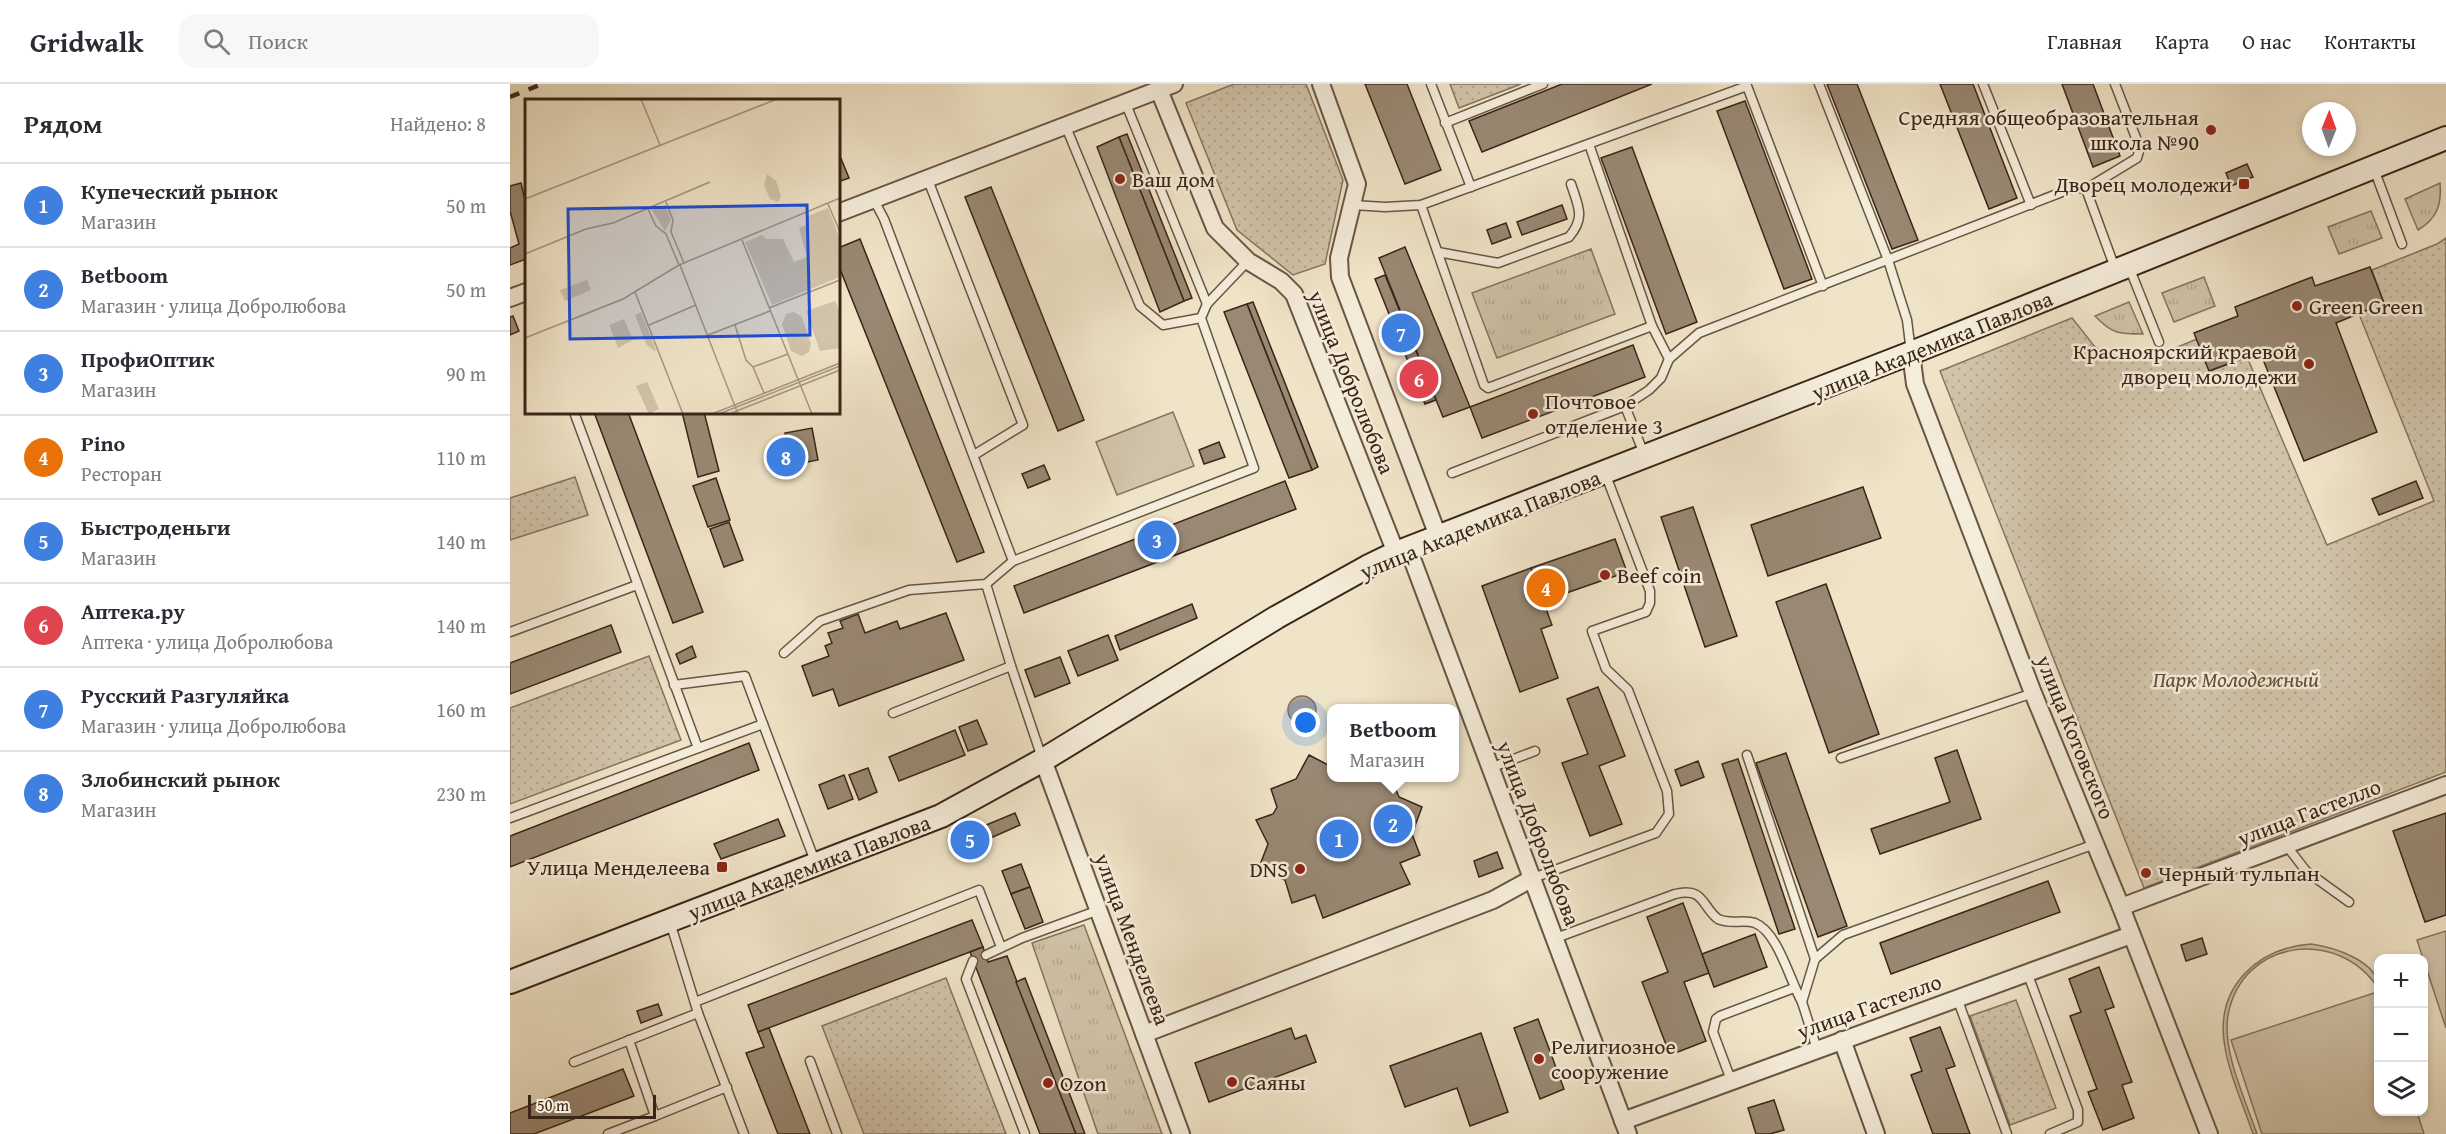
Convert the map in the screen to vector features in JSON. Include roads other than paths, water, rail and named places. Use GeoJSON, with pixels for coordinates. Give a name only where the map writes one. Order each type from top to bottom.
{"type":"FeatureCollection","features":[{"type":"Feature","properties":{"kind":"main road","name":"улица Академика Павлова"},"geometry":{"type":"LineString","coordinates":[[510,982],[941,816],[1043,760],[1277,617],[1367,567],[1402,551],[1911,353],[2446,138]]}},
{"type":"Feature","properties":{"kind":"street","name":"улица Добролюбова"},"geometry":{"type":"LineString","coordinates":[[1321,84],[1357,184],[1339,258],[1340,277],[1437,536]]}},
{"type":"Feature","properties":{"kind":"street","name":"улица Добролюбова"},"geometry":{"type":"LineString","coordinates":[[1166,87],[1215,228],[1248,261],[1281,281],[1294,294],[1490,768],[1556,938],[1625,1127]]}},
{"type":"Feature","properties":{"kind":"street"},"geometry":{"type":"LineString","coordinates":[[840,212],[1166,87]]}},
{"type":"Feature","properties":{"kind":"street"},"geometry":{"type":"LineString","coordinates":[[510,298],[525,292]]}},
{"type":"Feature","properties":{"kind":"street","name":"улица Котовского"},"geometry":{"type":"LineString","coordinates":[[1911,353],[1915,384],[2033,693],[2121,907],[2208,1134]]}},
{"type":"Feature","properties":{"kind":"street","name":"улица Менделеева"},"geometry":{"type":"LineString","coordinates":[[1043,760],[1181,1134]]}},
{"type":"Feature","properties":{"kind":"street","name":"улица Гастелло"},"geometry":{"type":"LineString","coordinates":[[2121,907],[2446,785]]}},
{"type":"Feature","properties":{"kind":"street"},"geometry":{"type":"LineString","coordinates":[[1144,1034],[1493,900],[1533,878]]}},
{"type":"Feature","properties":{"kind":"street","name":"улица Гастелло"},"geometry":{"type":"LineString","coordinates":[[1625,1127],[1731,1080],[2131,934]]}},
{"type":"Feature","properties":{"kind":"street"},"geometry":{"type":"LineString","coordinates":[[1842,1040],[1876,1134]]}},
{"type":"Feature","properties":{"kind":"lane"},"geometry":{"type":"LineString","coordinates":[[1431,84],[1471,187]]}},
{"type":"Feature","properties":{"kind":"lane"},"geometry":{"type":"LineString","coordinates":[[1445,123],[1544,84]]}},
{"type":"Feature","properties":{"kind":"lane"},"geometry":{"type":"LineString","coordinates":[[1820,84],[1888,260],[1907,320],[1911,353]]}},
{"type":"Feature","properties":{"kind":"lane"},"geometry":{"type":"LineString","coordinates":[[1983,84],[2031,205]]}},
{"type":"Feature","properties":{"kind":"lane"},"geometry":{"type":"LineString","coordinates":[[1452,473],[1625,406],[1649,390],[1661,378],[1669,359],[1700,333],[2075,187],[2086,189],[2137,158],[2140,148],[2115,84]]}},
{"type":"Feature","properties":{"kind":"lane"},"geometry":{"type":"LineString","coordinates":[[1353,205],[1385,207],[1421,205],[1745,86],[1823,286]]}},
{"type":"Feature","properties":{"kind":"lane"},"geometry":{"type":"LineString","coordinates":[[1126,104],[1207,304]]}},
{"type":"Feature","properties":{"kind":"lane"},"geometry":{"type":"LineString","coordinates":[[1066,127],[1140,306],[1163,325],[1201,318]]}},
{"type":"Feature","properties":{"kind":"lane"},"geometry":{"type":"LineString","coordinates":[[1589,144],[1652,326],[1669,359]]}},
{"type":"Feature","properties":{"kind":"lane"},"geometry":{"type":"LineString","coordinates":[[2373,168],[2402,244]]}},
{"type":"Feature","properties":{"kind":"lane"},"geometry":{"type":"LineString","coordinates":[[928,180],[1023,425],[974,456]]}},
{"type":"Feature","properties":{"kind":"lane"},"geometry":{"type":"LineString","coordinates":[[1438,252],[1498,263],[1569,237],[1577,228],[1580,214],[1571,184]]}},
{"type":"Feature","properties":{"kind":"lane"},"geometry":{"type":"LineString","coordinates":[[2086,189],[2122,269],[2159,342]]}},
{"type":"Feature","properties":{"kind":"lane"},"geometry":{"type":"LineString","coordinates":[[874,200],[884,219],[1013,561]]}},
{"type":"Feature","properties":{"kind":"lane"},"geometry":{"type":"LineString","coordinates":[[1421,205],[1484,385],[1488,388],[1652,326]]}},
{"type":"Feature","properties":{"kind":"lane"},"geometry":{"type":"LineString","coordinates":[[784,653],[820,621],[909,590],[986,584],[1013,561],[1254,468],[1201,318],[1207,304],[1248,261]]}},
{"type":"Feature","properties":{"kind":"lane"},"geometry":{"type":"LineString","coordinates":[[1625,406],[1644,456]]}},
{"type":"Feature","properties":{"kind":"lane"},"geometry":{"type":"LineString","coordinates":[[575,414],[698,748]]}},
{"type":"Feature","properties":{"kind":"lane"},"geometry":{"type":"LineString","coordinates":[[1533,878],[1656,833],[1669,814],[1667,791],[1628,690],[1606,669],[1592,631],[1646,612],[1650,603],[1650,591],[1605,473]]}},
{"type":"Feature","properties":{"kind":"lane"},"geometry":{"type":"LineString","coordinates":[[986,584],[1043,760]]}},
{"type":"Feature","properties":{"kind":"lane"},"geometry":{"type":"LineString","coordinates":[[510,633],[637,585]]}},
{"type":"Feature","properties":{"kind":"lane"},"geometry":{"type":"LineString","coordinates":[[893,713],[1011,666]]}},
{"type":"Feature","properties":{"kind":"lane"},"geometry":{"type":"LineString","coordinates":[[674,685],[745,676],[816,864]]}},
{"type":"Feature","properties":{"kind":"lane"},"geometry":{"type":"LineString","coordinates":[[1840,758],[2033,693]]}},
{"type":"Feature","properties":{"kind":"lane"},"geometry":{"type":"LineString","coordinates":[[510,818],[763,724]]}},
{"type":"Feature","properties":{"kind":"lane"},"geometry":{"type":"LineString","coordinates":[[1490,768],[1535,752]]}},
{"type":"Feature","properties":{"kind":"lane"},"geometry":{"type":"LineString","coordinates":[[1747,755],[1815,959]]}},
{"type":"Feature","properties":{"kind":"lane"},"geometry":{"type":"LineString","coordinates":[[1802,1002],[1815,959],[1843,935],[2095,844]]}},
{"type":"Feature","properties":{"kind":"lane"},"geometry":{"type":"LineString","coordinates":[[2285,845],[2306,871],[2349,902]]}},
{"type":"Feature","properties":{"kind":"lane"},"geometry":{"type":"LineString","coordinates":[[695,1002],[979,890],[1001,947]]}},
{"type":"Feature","properties":{"kind":"lane"},"geometry":{"type":"LineString","coordinates":[[1556,938],[1675,894],[1690,892],[1704,899],[1718,919],[1734,923],[1750,922],[1763,927],[1773,939],[1802,1002],[1817,1049]]}},
{"type":"Feature","properties":{"kind":"lane"},"geometry":{"type":"LineString","coordinates":[[986,955],[1001,947],[1099,910]]}},
{"type":"Feature","properties":{"kind":"lane"},"geometry":{"type":"LineString","coordinates":[[669,921],[698,1013],[744,1134]]}},
{"type":"Feature","properties":{"kind":"lane"},"geometry":{"type":"LineString","coordinates":[[973,961],[966,979],[1025,1134]]}},
{"type":"Feature","properties":{"kind":"lane"},"geometry":{"type":"LineString","coordinates":[[2027,972],[2078,1110],[2078,1122],[2050,1134]]}},
{"type":"Feature","properties":{"kind":"lane"},"geometry":{"type":"LineString","coordinates":[[1731,1080],[1713,1032],[1716,1019],[1794,988]]}},
{"type":"Feature","properties":{"kind":"lane"},"geometry":{"type":"LineString","coordinates":[[1956,998],[2007,1134]]}},
{"type":"Feature","properties":{"kind":"lane"},"geometry":{"type":"LineString","coordinates":[[574,1062],[698,1013]]}},
{"type":"Feature","properties":{"kind":"lane"},"geometry":{"type":"LineString","coordinates":[[629,1040],[656,1116]]}},
{"type":"Feature","properties":{"kind":"lane"},"geometry":{"type":"LineString","coordinates":[[810,1061],[837,1134]]}},
{"type":"Feature","properties":{"kind":"lane"},"geometry":{"type":"LineString","coordinates":[[608,1134],[727,1088]]}},
{"type":"Feature","properties":{"kind":"railway"},"geometry":{"type":"LineString","coordinates":[[510,97],[542,84]]}},
{"type":"Feature","properties":{"kind":"place","name":"Средняя общеобразовательная школа №90"},"geometry":{"type":"Point","coordinates":[2211,130]}},
{"type":"Feature","properties":{"kind":"place","name":"Ваш дом"},"geometry":{"type":"Point","coordinates":[1120,179]}},
{"type":"Feature","properties":{"kind":"place","name":"Дворец молодежи"},"geometry":{"type":"Point","coordinates":[2244,184]}},
{"type":"Feature","properties":{"kind":"place","name":"Green Green"},"geometry":{"type":"Point","coordinates":[2297,306]}},
{"type":"Feature","properties":{"kind":"place","name":"Русский Разгуляйка"},"geometry":{"type":"Point","coordinates":[1401,333]}},
{"type":"Feature","properties":{"kind":"place","name":"Красноярский краевой дворец молодежи"},"geometry":{"type":"Point","coordinates":[2309,364]}},
{"type":"Feature","properties":{"kind":"place","name":"Аптека.ру"},"geometry":{"type":"Point","coordinates":[1419,379]}},
{"type":"Feature","properties":{"kind":"place","name":"Почтовое отделение 3"},"geometry":{"type":"Point","coordinates":[1533,414]}},
{"type":"Feature","properties":{"kind":"place","name":"Злобинский рынок"},"geometry":{"type":"Point","coordinates":[786,457]}},
{"type":"Feature","properties":{"kind":"place","name":"ПрофиОптик"},"geometry":{"type":"Point","coordinates":[1157,540]}},
{"type":"Feature","properties":{"kind":"place","name":"Beef coin"},"geometry":{"type":"Point","coordinates":[1605,575]}},
{"type":"Feature","properties":{"kind":"place","name":"Pino"},"geometry":{"type":"Point","coordinates":[1546,588]}},
{"type":"Feature","properties":{"kind":"place","name":"Betboom"},"geometry":{"type":"Point","coordinates":[1393,824]}},
{"type":"Feature","properties":{"kind":"place","name":"Купеческий рынок"},"geometry":{"type":"Point","coordinates":[1339,839]}},
{"type":"Feature","properties":{"kind":"place","name":"Быстроденьги"},"geometry":{"type":"Point","coordinates":[970,840]}},
{"type":"Feature","properties":{"kind":"place","name":"Улица Менделеева"},"geometry":{"type":"Point","coordinates":[722,867]}},
{"type":"Feature","properties":{"kind":"place","name":"DNS"},"geometry":{"type":"Point","coordinates":[1300,869]}},
{"type":"Feature","properties":{"kind":"place","name":"Черный тульпан"},"geometry":{"type":"Point","coordinates":[2146,873]}},
{"type":"Feature","properties":{"kind":"place","name":"Религиозное сооружение"},"geometry":{"type":"Point","coordinates":[1539,1059]}},
{"type":"Feature","properties":{"kind":"place","name":"Саяны"},"geometry":{"type":"Point","coordinates":[1232,1082]}},
{"type":"Feature","properties":{"kind":"place","name":"Ozon"},"geometry":{"type":"Point","coordinates":[1048,1083]}},
{"type":"Feature","properties":{"kind":"park label","name":"Парк Молодежный"},"geometry":{"type":"Point","coordinates":[2236,679]}}]}
